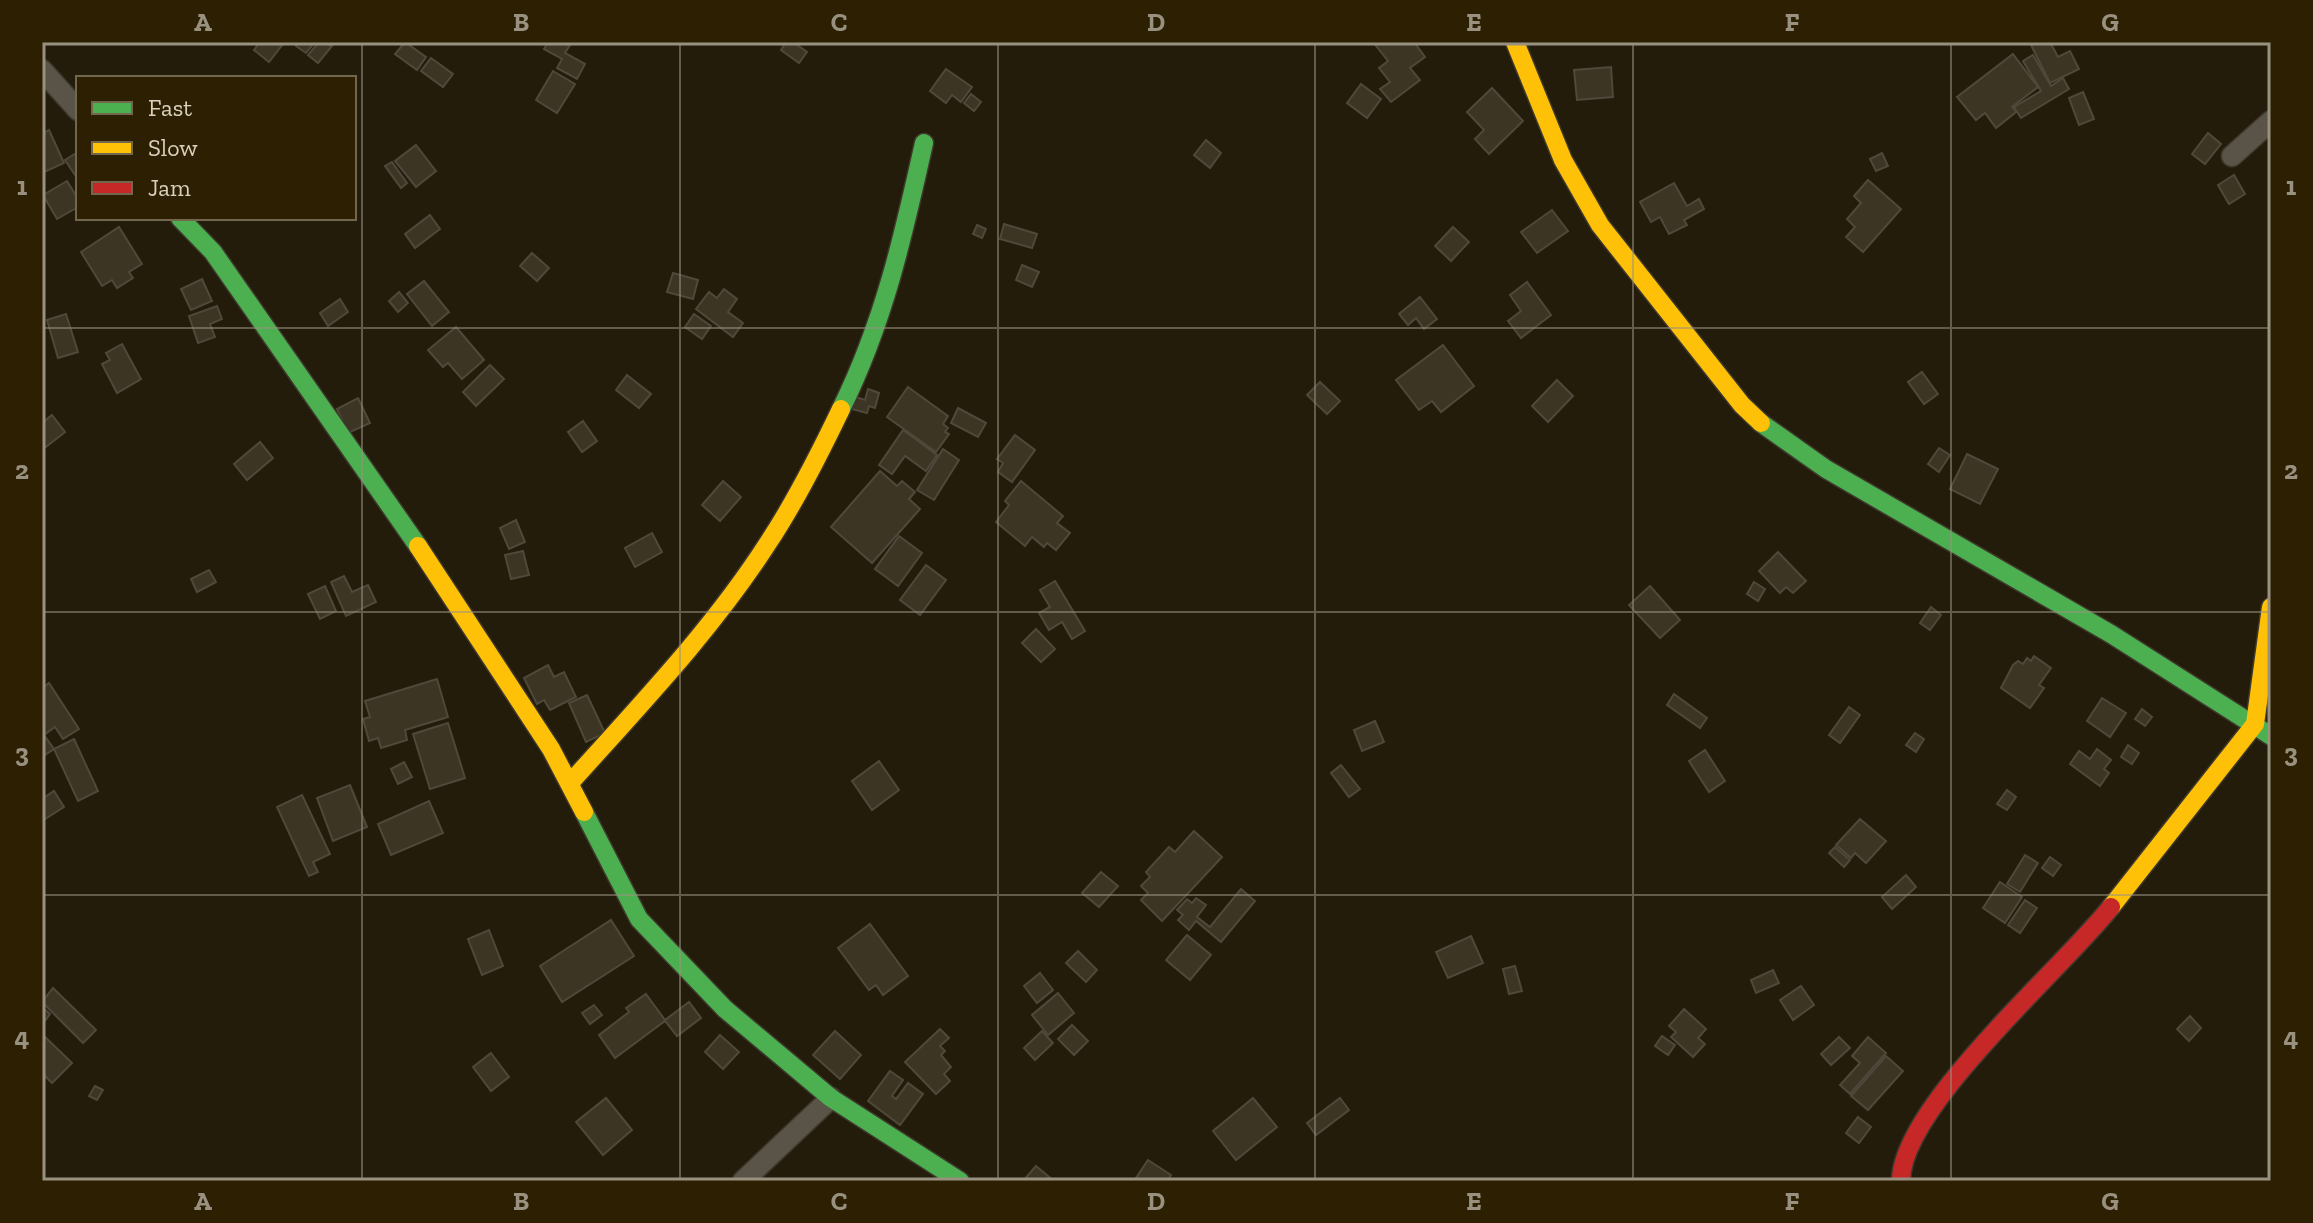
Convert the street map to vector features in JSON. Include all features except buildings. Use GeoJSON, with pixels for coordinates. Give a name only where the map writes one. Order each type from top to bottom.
{"type":"FeatureCollection","features":[{"type":"Feature","properties":{"kind":"street"},"geometry":{"type":"LineString","coordinates":[[1515,42],[1563,160],[1600,225],[1742,405],[1775,436],[1851,484],[2111,634],[2271,736]]}},
{"type":"Feature","properties":{"kind":"street"},"geometry":{"type":"LineString","coordinates":[[42,70],[76,108]]}},
{"type":"Feature","properties":{"kind":"street"},"geometry":{"type":"LineString","coordinates":[[2232,156],[2271,121]]}},
{"type":"Feature","properties":{"kind":"street"},"geometry":{"type":"LineString","coordinates":[[570,783],[699,636],[768,544],[813,467],[867,356],[892,284],[924,143]]}},
{"type":"Feature","properties":{"kind":"street"},"geometry":{"type":"LineString","coordinates":[[182,220],[213,252],[412,537],[570,783],[639,919],[671,956],[725,1009],[831,1098],[960,1181]]}},
{"type":"Feature","properties":{"kind":"street"},"geometry":{"type":"LineString","coordinates":[[1901,1181],[1901,1161],[1949,1082],[2090,933],[2255,724],[2271,607]]}},
{"type":"Feature","properties":{"kind":"street"},"geometry":{"type":"LineString","coordinates":[[743,1181],[831,1098]]}},
{"type":"Feature","properties":{"kind":"traffic: fast"},"geometry":{"type":"LineString","coordinates":[[841,409],[881,311],[924,143]]}},
{"type":"Feature","properties":{"kind":"traffic: fast"},"geometry":{"type":"LineString","coordinates":[[182,220],[213,252],[418,546]]}},
{"type":"Feature","properties":{"kind":"traffic: fast"},"geometry":{"type":"LineString","coordinates":[[1761,423],[1826,469],[2111,634],[2271,736]]}},
{"type":"Feature","properties":{"kind":"traffic: fast"},"geometry":{"type":"LineString","coordinates":[[584,812],[639,919],[725,1009],[831,1098],[960,1181]]}},
{"type":"Feature","properties":{"kind":"traffic: slow"},"geometry":{"type":"LineString","coordinates":[[1515,42],[1563,160],[1600,225],[1742,405],[1761,423]]}},
{"type":"Feature","properties":{"kind":"traffic: slow"},"geometry":{"type":"LineString","coordinates":[[570,783],[674,667],[746,575],[798,494],[841,409]]}},
{"type":"Feature","properties":{"kind":"traffic: slow"},"geometry":{"type":"LineString","coordinates":[[418,546],[551,749],[584,812]]}},
{"type":"Feature","properties":{"kind":"traffic: slow"},"geometry":{"type":"LineString","coordinates":[[2111,907],[2255,724],[2271,607]]}},
{"type":"Feature","properties":{"kind":"traffic: jam"},"geometry":{"type":"LineString","coordinates":[[1901,1181],[1908,1151],[1927,1116],[1955,1078],[2111,907]]}}]}
